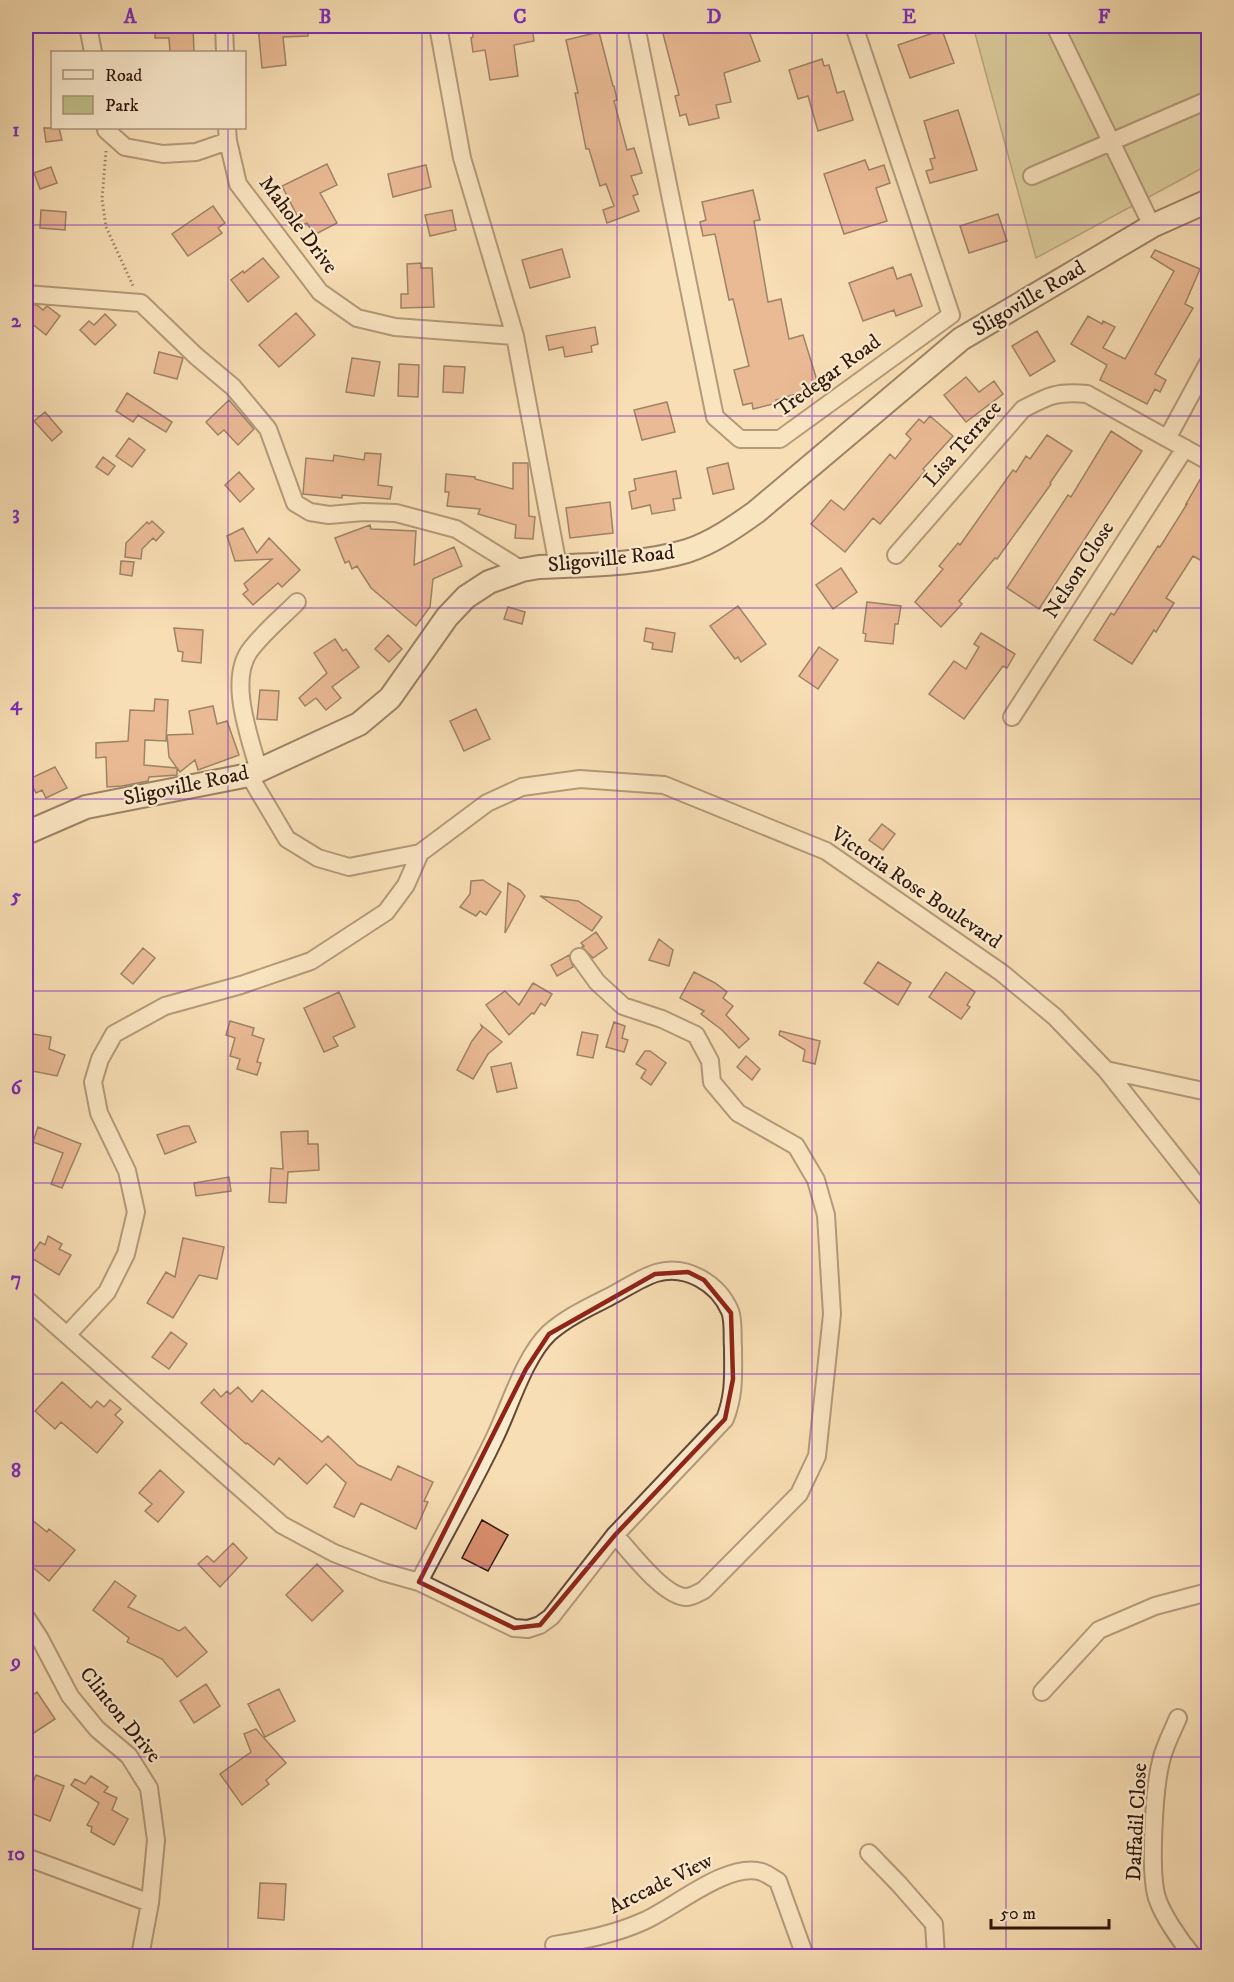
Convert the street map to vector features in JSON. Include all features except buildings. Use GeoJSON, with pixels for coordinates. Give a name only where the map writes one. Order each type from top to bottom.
{"type":"FeatureCollection","features":[{"type":"Feature","properties":{"kind":"street"},"geometry":{"type":"LineString","coordinates":[[88,26],[93,51]]}},
{"type":"Feature","properties":{"kind":"street"},"geometry":{"type":"LineString","coordinates":[[224,26],[225,51]]}},
{"type":"Feature","properties":{"kind":"street"},"geometry":{"type":"LineString","coordinates":[[438,26],[462,158],[515,336],[558,566]]}},
{"type":"Feature","properties":{"kind":"street","name":"Tredegar Road"},"geometry":{"type":"LineString","coordinates":[[636,26],[716,417],[740,440],[780,439],[951,315]]}},
{"type":"Feature","properties":{"kind":"street"},"geometry":{"type":"LineString","coordinates":[[854,26],[961,339]]}},
{"type":"Feature","properties":{"kind":"street"},"geometry":{"type":"LineString","coordinates":[[1055,26],[1152,226]]}},
{"type":"Feature","properties":{"kind":"street"},"geometry":{"type":"LineString","coordinates":[[1032,176],[1209,100]]}},
{"type":"Feature","properties":{"kind":"street"},"geometry":{"type":"LineString","coordinates":[[106,129],[125,147],[163,154],[196,152],[227,134]]}},
{"type":"Feature","properties":{"kind":"street","name":"Mahole Drive"},"geometry":{"type":"LineString","coordinates":[[227,134],[238,184],[320,292],[357,318],[395,327],[515,336]]}},
{"type":"Feature","properties":{"kind":"street","name":"Sligoville Road"},"geometry":{"type":"LineString","coordinates":[[26,832],[86,807],[254,773],[359,724],[390,698],[447,616],[466,597],[489,582],[522,570],[656,558],[688,550],[724,534],[756,512],[961,339],[1152,226],[1209,201]]}},
{"type":"Feature","properties":{"kind":"street"},"geometry":{"type":"LineString","coordinates":[[26,294],[141,303],[196,356],[233,387],[268,429],[295,503],[310,512],[328,515],[363,512],[396,513],[456,530],[522,570]]}},
{"type":"Feature","properties":{"kind":"street"},"geometry":{"type":"LineString","coordinates":[[1168,437],[1209,363]]}},
{"type":"Feature","properties":{"kind":"street","name":"Lisa Terrace"},"geometry":{"type":"LineString","coordinates":[[896,555],[1023,409],[1045,398],[1066,392],[1086,394],[1209,461]]}},
{"type":"Feature","properties":{"kind":"street","name":"Nelson Close"},"geometry":{"type":"LineString","coordinates":[[1012,717],[1185,448]]}},
{"type":"Feature","properties":{"kind":"street","name":"Victoria Rose Boulevard"},"geometry":{"type":"LineString","coordinates":[[297,602],[249,650],[240,677],[244,717],[254,773],[287,839],[318,858],[349,867],[420,853],[487,803],[522,788],[580,779],[664,785],[826,851],[1002,973],[1055,1017],[1106,1070],[1209,1199]]}},
{"type":"Feature","properties":{"kind":"street"},"geometry":{"type":"LineString","coordinates":[[68,1334],[107,1292],[126,1254],[136,1212],[127,1171],[99,1113],[93,1082],[100,1059],[114,1034],[165,1006],[241,985],[311,961],[386,912],[406,885],[420,853]]}},
{"type":"Feature","properties":{"kind":"street"},"geometry":{"type":"LineString","coordinates":[[579,957],[597,982],[623,1006],[662,1019],[696,1035],[710,1061],[712,1082],[738,1113],[796,1146],[816,1180],[826,1215],[832,1314],[817,1456],[799,1494],[704,1590],[688,1597],[675,1594],[663,1586],[615,1535]]}},
{"type":"Feature","properties":{"kind":"street"},"geometry":{"type":"LineString","coordinates":[[1106,1070],[1209,1092]]}},
{"type":"Feature","properties":{"kind":"street"},"geometry":{"type":"LineString","coordinates":[[26,1299],[282,1525],[334,1553],[382,1572],[419,1582],[514,1628],[528,1629],[540,1625],[551,1617],[615,1535],[725,1419],[732,1402],[732,1332],[731,1313],[722,1298],[704,1280],[688,1272],[673,1271],[656,1274],[572,1316],[549,1334],[526,1369],[494,1439],[419,1582]]}},
{"type":"Feature","properties":{"kind":"street"},"geometry":{"type":"LineString","coordinates":[[1042,1692],[1099,1630],[1155,1606],[1209,1592]]}},
{"type":"Feature","properties":{"kind":"street","name":"Clinton Drive"},"geometry":{"type":"LineString","coordinates":[[26,1617],[70,1696],[97,1729],[129,1756],[149,1788],[156,1840],[150,1904],[140,1956]]}},
{"type":"Feature","properties":{"kind":"street","name":"Daffadil Close"},"geometry":{"type":"LineString","coordinates":[[1178,1718],[1161,1761],[1156,1803],[1153,1880],[1158,1901],[1183,1945],[1193,1956]]}},
{"type":"Feature","properties":{"kind":"street"},"geometry":{"type":"LineString","coordinates":[[869,1853],[934,1924],[936,1956]]}},
{"type":"Feature","properties":{"kind":"street"},"geometry":{"type":"LineString","coordinates":[[26,1857],[150,1904]]}},
{"type":"Feature","properties":{"kind":"street","name":"Arccade View"},"geometry":{"type":"LineString","coordinates":[[554,1945],[602,1937],[645,1921],[718,1878],[742,1872],[761,1872],[778,1881],[805,1956]]}},
{"type":"Feature","properties":{"kind":"path"},"geometry":{"type":"LineString","coordinates":[[106,129],[102,199],[106,227],[141,303]]}},
{"type":"Feature","properties":{"kind":"highlighted area"},"geometry":{"type":"Polygon","coordinates":[[[688,1272],[704,1280],[731,1313],[733,1379],[725,1419],[615,1535],[540,1625],[514,1628],[419,1582],[526,1369],[549,1334],[655,1274],[688,1272]]]}},
{"type":"Feature","properties":{"kind":"green space"},"geometry":{"type":"Polygon","coordinates":[[[973,26],[1208,26],[1208,165],[1036,258],[973,26]]]}}]}
